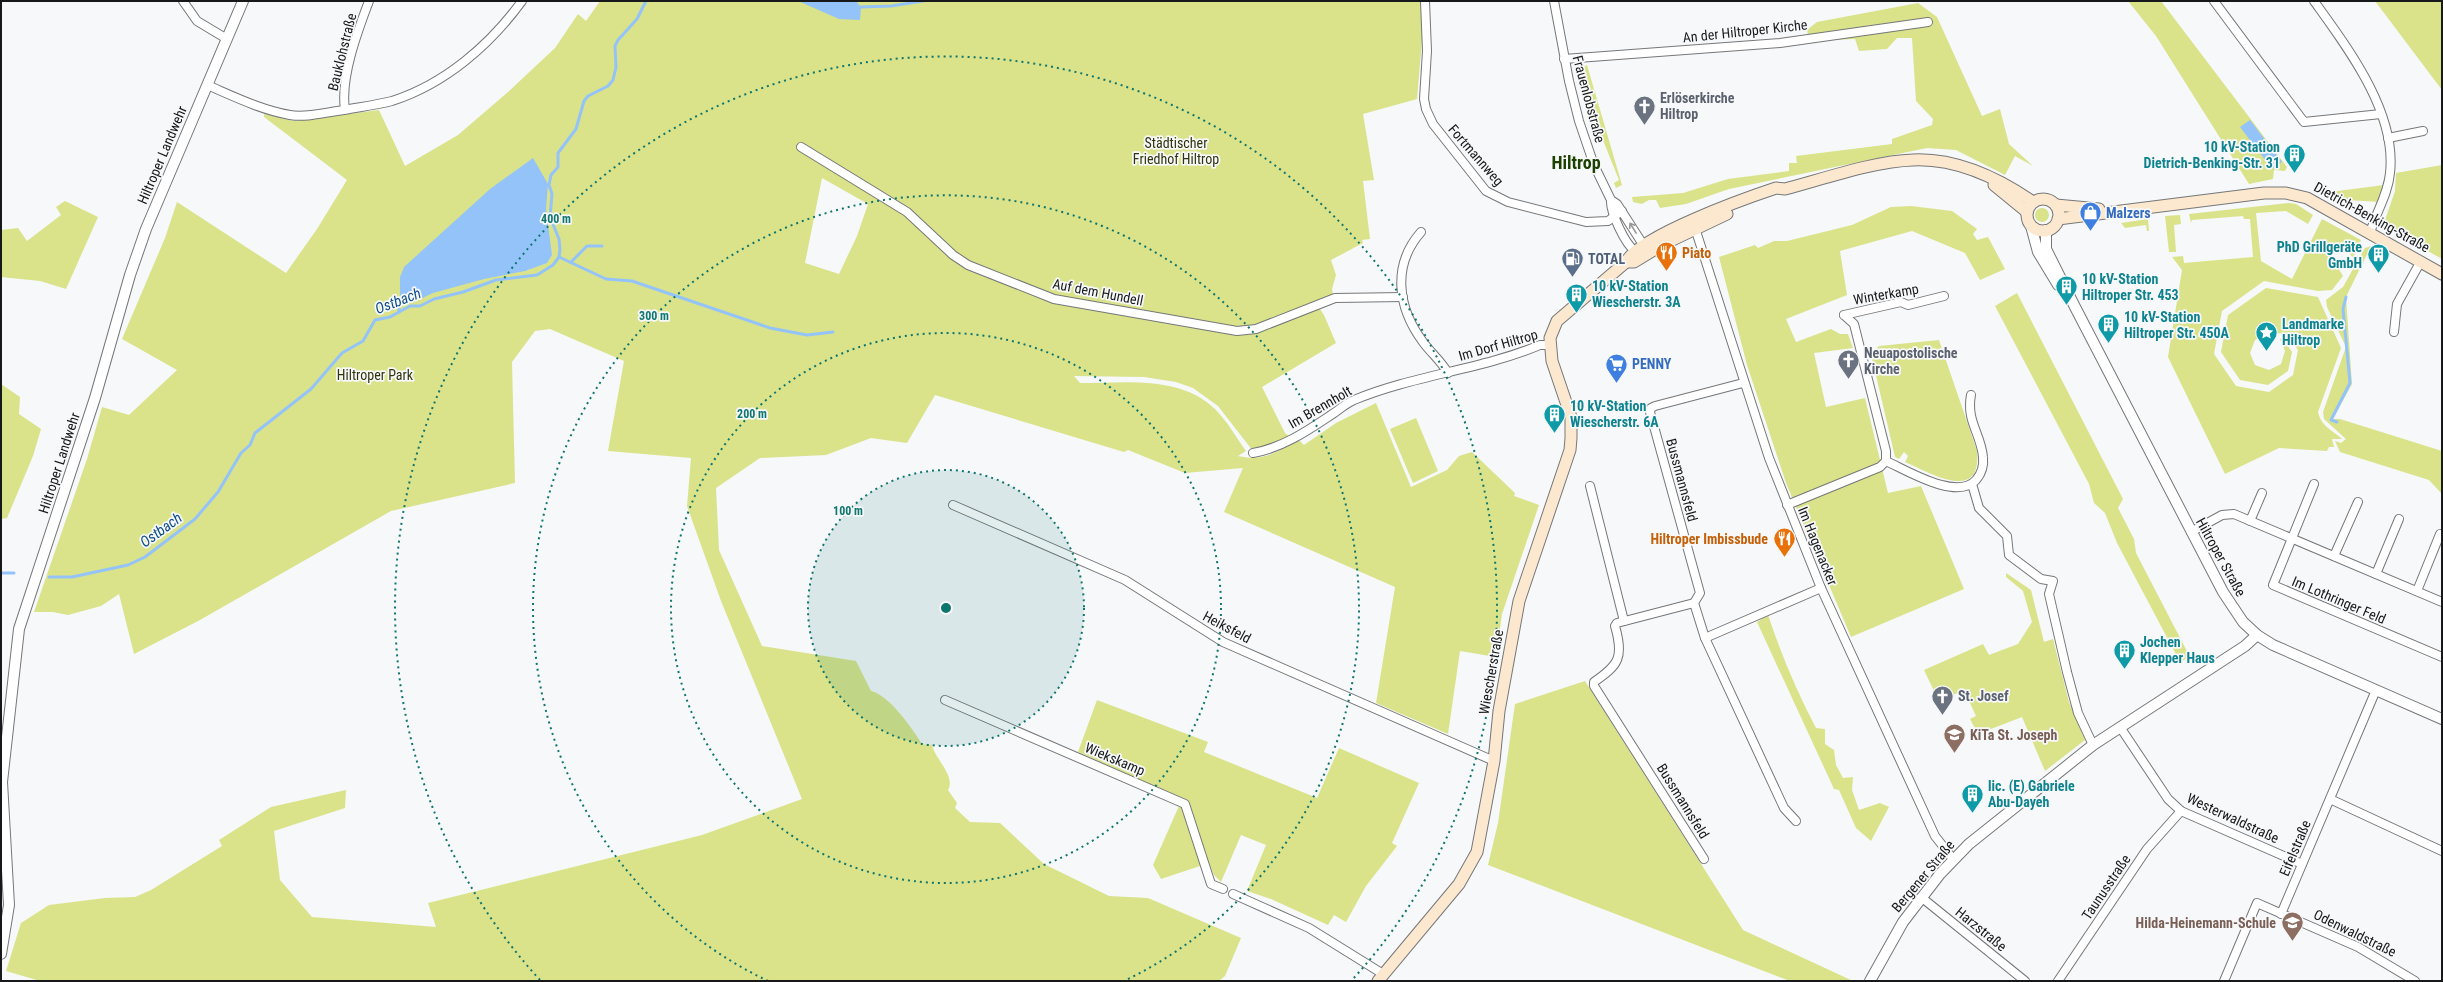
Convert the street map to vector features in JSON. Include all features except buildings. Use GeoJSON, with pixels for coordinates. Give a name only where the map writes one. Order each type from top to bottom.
{"type":"FeatureCollection","features":[{"type":"Feature","properties":{"kind":"main road"},"geometry":{"type":"LineString","coordinates":[[1549,345],[1550,338],[1557,321],[1626,262],[1634,262],[1641,251],[1693,224],[1779,193],[1785,189],[1837,174],[1914,160],[1954,164],[2012,188],[2033,202],[2027,212]]}},
{"type":"Feature","properties":{"kind":"main road"},"geometry":{"type":"LineString","coordinates":[[1974,171],[2022,206],[2027,212],[2028,221],[2031,226],[2041,231],[2046,230],[2056,224],[2058,219],[2056,205]]}},
{"type":"Feature","properties":{"kind":"main road","name":"Dietrich-Benking-Straße"},"geometry":{"type":"LineString","coordinates":[[2058,219],[2280,192],[2307,198],[2442,274]]}},
{"type":"Feature","properties":{"kind":"main road","name":"Dietrich-Benking-Straße"},"geometry":{"type":"LineString","coordinates":[[2033,202],[2045,199],[2056,205],[2118,211]]}},
{"type":"Feature","properties":{"kind":"main road","name":"Wiescherstraße"},"geometry":{"type":"LineString","coordinates":[[1381,978],[1459,884],[1477,852],[1494,761],[1499,711],[1519,601],[1570,450],[1571,417],[1552,361],[1549,345]]}},
{"type":"Feature","properties":{"kind":"street"},"geometry":{"type":"LineString","coordinates":[[183,1],[197,21],[227,39]]}},
{"type":"Feature","properties":{"kind":"street","name":"Hiltroper Landwehr"},"geometry":{"type":"LineString","coordinates":[[1,954],[9,905],[2,782],[20,629],[95,398],[130,275],[146,229],[243,1]]}},
{"type":"Feature","properties":{"kind":"street","name":"Bauklohstraße"},"geometry":{"type":"LineString","coordinates":[[345,109],[343,99],[347,74],[369,1]]}},
{"type":"Feature","properties":{"kind":"street"},"geometry":{"type":"LineString","coordinates":[[207,85],[254,104],[291,115],[308,115],[391,101],[412,93],[438,80],[462,64],[488,41],[522,1]]}},
{"type":"Feature","properties":{"kind":"street","name":"Fortmannweg"},"geometry":{"type":"LineString","coordinates":[[1425,1],[1427,51],[1424,100],[1426,108],[1433,124],[1486,191],[1508,202],[1586,222],[1608,220],[1622,211]]}},
{"type":"Feature","properties":{"kind":"street","name":"Frauenlobstraße"},"geometry":{"type":"LineString","coordinates":[[1554,1],[1564,59],[1588,148],[1611,200],[1611,207],[1614,216],[1641,251]]}},
{"type":"Feature","properties":{"kind":"street"},"geometry":{"type":"LineString","coordinates":[[2214,1],[2304,122],[2380,114]]}},
{"type":"Feature","properties":{"kind":"street"},"geometry":{"type":"LineString","coordinates":[[2314,1],[2355,58],[2380,114],[2388,138],[2390,155],[2389,182],[2370,233]]}},
{"type":"Feature","properties":{"kind":"street","name":"An der Hiltroper Kirche"},"geometry":{"type":"LineString","coordinates":[[1564,59],[1780,43],[1928,22]]}},
{"type":"Feature","properties":{"kind":"street"},"geometry":{"type":"LineString","coordinates":[[2388,138],[2422,131]]}},
{"type":"Feature","properties":{"kind":"street","name":"Auf dem Hundell"},"geometry":{"type":"LineString","coordinates":[[801,147],[907,212],[953,255],[968,265],[1054,299],[1237,331],[1256,329],[1335,298],[1403,297]]}},
{"type":"Feature","properties":{"kind":"street","name":"Frauenlobstraße"},"geometry":{"type":"LineString","coordinates":[[1611,200],[1617,204],[1622,211],[1641,251]]}},
{"type":"Feature","properties":{"kind":"street","name":"Im Hagenacker"},"geometry":{"type":"LineString","coordinates":[[1693,224],[1743,383],[1787,505],[1821,588],[1935,836],[1953,859]]}},
{"type":"Feature","properties":{"kind":"street","name":"Hiltroper Straße"},"geometry":{"type":"LineString","coordinates":[[2031,226],[2038,252],[2074,307]]}},
{"type":"Feature","properties":{"kind":"street","name":"Hiltroper Straße"},"geometry":{"type":"LineString","coordinates":[[2046,230],[2046,249],[2074,307],[2191,532],[2230,604],[2243,622],[2257,635],[2284,650],[2442,719]]}},
{"type":"Feature","properties":{"kind":"street","name":"Im Dorf Hiltrop"},"geometry":{"type":"LineString","coordinates":[[1421,232],[1407,250],[1402,265],[1403,297],[1418,335],[1448,373],[1500,360],[1540,344],[1549,345]]}},
{"type":"Feature","properties":{"kind":"street"},"geometry":{"type":"LineString","coordinates":[[2394,332],[2397,304],[2421,261]]}},
{"type":"Feature","properties":{"kind":"street","name":"Winterkamp"},"geometry":{"type":"LineString","coordinates":[[1886,461],[1886,451],[1854,324],[1844,315],[1901,302],[1908,305],[1944,296]]}},
{"type":"Feature","properties":{"kind":"street","name":"Im Brennholt"},"geometry":{"type":"LineString","coordinates":[[1253,453],[1262,451],[1299,436],[1353,400],[1408,382],[1448,373]]}},
{"type":"Feature","properties":{"kind":"street","name":"Bussmannsfeld"},"geometry":{"type":"LineString","coordinates":[[1694,603],[1700,593],[1651,408],[1743,383]]}},
{"type":"Feature","properties":{"kind":"street"},"geometry":{"type":"LineString","coordinates":[[1787,505],[1880,467],[1886,461],[1956,489],[1972,484],[1981,475],[1984,457],[1969,409],[1972,395]]}},
{"type":"Feature","properties":{"kind":"street"},"geometry":{"type":"LineString","coordinates":[[1972,484],[1980,508],[2007,536],[2008,556],[2041,579],[2053,581],[2049,594],[2067,672],[2078,713],[2093,745]]}},
{"type":"Feature","properties":{"kind":"street","name":"Im Lothringer Feld"},"geometry":{"type":"LineString","coordinates":[[2314,484],[2273,585],[2442,657]]}},
{"type":"Feature","properties":{"kind":"street"},"geometry":{"type":"LineString","coordinates":[[1590,486],[1624,621],[1694,603],[1706,638],[1784,808],[1796,821]]}},
{"type":"Feature","properties":{"kind":"street"},"geometry":{"type":"LineString","coordinates":[[2250,521],[2262,493]]}},
{"type":"Feature","properties":{"kind":"street"},"geometry":{"type":"LineString","coordinates":[[2334,556],[2358,502]]}},
{"type":"Feature","properties":{"kind":"street","name":"Heiksfeld"},"geometry":{"type":"LineString","coordinates":[[953,505],[1125,580],[1223,642],[1494,761]]}},
{"type":"Feature","properties":{"kind":"street"},"geometry":{"type":"LineString","coordinates":[[2191,532],[2228,513],[2442,602]]}},
{"type":"Feature","properties":{"kind":"street"},"geometry":{"type":"LineString","coordinates":[[2376,574],[2399,519]]}},
{"type":"Feature","properties":{"kind":"street"},"geometry":{"type":"LineString","coordinates":[[2417,591],[2440,534]]}},
{"type":"Feature","properties":{"kind":"street"},"geometry":{"type":"LineString","coordinates":[[1706,638],[1821,588]]}},
{"type":"Feature","properties":{"kind":"street","name":"Bussmannsfeld"},"geometry":{"type":"LineString","coordinates":[[1624,621],[1617,623],[1615,626],[1620,649],[1618,660],[1613,669],[1594,682],[1594,686],[1704,859]]}},
{"type":"Feature","properties":{"kind":"street","name":"Bergener Straße"},"geometry":{"type":"LineString","coordinates":[[1870,981],[1893,936],[1921,897],[1953,859],[1969,844],[2093,745],[2245,646],[2257,635]]}},
{"type":"Feature","properties":{"kind":"street","name":"Eifelstraße"},"geometry":{"type":"LineString","coordinates":[[2281,914],[2376,690]]}},
{"type":"Feature","properties":{"kind":"street","name":"Wiekskamp"},"geometry":{"type":"LineString","coordinates":[[945,700],[1186,804],[1210,884],[1223,889]]}},
{"type":"Feature","properties":{"kind":"street","name":"Westerwaldstraße"},"geometry":{"type":"LineString","coordinates":[[2120,727],[2168,799],[2181,811],[2302,864]]}},
{"type":"Feature","properties":{"kind":"street"},"geometry":{"type":"LineString","coordinates":[[2330,799],[2442,851]]}},
{"type":"Feature","properties":{"kind":"street","name":"Taunusstraße"},"geometry":{"type":"LineString","coordinates":[[2058,981],[2146,849],[2181,811]]}},
{"type":"Feature","properties":{"kind":"street"},"geometry":{"type":"LineString","coordinates":[[1233,894],[1309,928],[1381,978]]}},
{"type":"Feature","properties":{"kind":"street","name":"Harzstraße"},"geometry":{"type":"LineString","coordinates":[[1921,897],[2025,981]]}},
{"type":"Feature","properties":{"kind":"street"},"geometry":{"type":"LineString","coordinates":[[2224,981],[2257,903],[2281,914]]}},
{"type":"Feature","properties":{"kind":"street","name":"Odenwaldstraße"},"geometry":{"type":"LineString","coordinates":[[2281,914],[2358,947],[2415,981]]}},
{"type":"Feature","properties":{"kind":"green space"},"geometry":{"type":"Polygon","coordinates":[[[600,1],[1429,1],[1423,2],[1423,29],[1417,99],[1363,114],[1374,180],[1363,181],[1370,239],[1362,240],[1363,243],[1331,260],[1336,275],[1332,289],[1333,295],[1315,302],[1324,315],[1336,343],[1262,387],[1285,433],[1290,437],[1261,450],[1253,451],[1218,406],[1193,388],[1176,382],[1144,377],[1074,376],[1080,383],[1133,382],[1169,386],[1201,398],[1215,409],[1246,451],[1238,456],[1247,458],[1270,455],[1299,440],[1304,445],[1336,423],[1376,403],[1411,487],[1447,470],[1459,456],[1472,452],[1515,493],[1514,496],[1539,505],[1502,614],[1496,657],[1460,651],[1448,734],[1376,703],[1395,587],[1224,512],[1243,468],[1185,473],[1128,450],[1124,452],[935,395],[907,443],[871,438],[826,455],[760,458],[716,488],[719,550],[762,646],[856,661],[871,691],[885,699],[900,713],[922,744],[932,745],[947,773],[950,785],[948,790],[957,803],[955,808],[970,822],[1000,823],[1044,864],[1109,896],[1148,898],[1241,938],[1225,976],[1219,981],[40,981],[6,971],[21,923],[49,905],[105,898],[135,897],[151,890],[222,846],[219,840],[271,807],[346,790],[345,808],[274,831],[280,880],[312,917],[436,927],[428,903],[702,835],[802,799],[721,601],[687,506],[691,458],[608,451],[624,361],[550,329],[535,331],[512,362],[515,483],[391,511],[200,620],[134,654],[119,594],[101,606],[68,615],[53,612],[34,612],[87,459],[102,407],[129,415],[177,370],[122,339],[165,238],[177,202],[286,273],[317,229],[347,180],[264,117],[264,114],[294,121],[379,110],[405,166],[458,135],[508,92],[555,48],[578,14],[586,21],[600,1]],[[822,178],[805,263],[839,274],[857,236],[868,204],[822,178]]]}},
{"type":"Feature","properties":{"kind":"green space"},"geometry":{"type":"Polygon","coordinates":[[[2128,1],[2161,1],[2287,167],[2285,171],[2274,170],[2273,179],[2249,184],[2156,36],[2128,1]]]}},
{"type":"Feature","properties":{"kind":"green space"},"geometry":{"type":"Polygon","coordinates":[[[2375,1],[2442,1],[2442,90],[2375,1]]]}},
{"type":"Feature","properties":{"kind":"green space"},"geometry":{"type":"Polygon","coordinates":[[[1918,3],[1937,17],[1982,116],[2000,109],[2009,144],[2033,166],[2015,156],[2005,175],[1956,150],[1927,148],[1729,189],[1686,204],[1660,208],[1656,200],[1649,200],[1642,204],[1633,202],[1632,197],[1683,193],[1728,179],[1789,171],[1789,163],[1797,163],[1796,156],[1892,144],[1892,139],[1932,125],[1933,119],[1916,101],[1912,38],[1897,38],[1887,49],[1859,51],[1855,39],[1809,41],[1807,30],[1817,22],[1918,3]]]}},
{"type":"Feature","properties":{"kind":"green space"},"geometry":{"type":"Polygon","coordinates":[[[1587,65],[1622,185],[1616,188],[1614,183],[1619,180],[1596,123],[1590,124],[1586,111],[1592,109],[1584,82],[1579,84],[1580,69],[1587,65]]]}},
{"type":"Feature","properties":{"kind":"green space"},"geometry":{"type":"Polygon","coordinates":[[[2442,165],[2442,259],[2383,226],[2395,191],[2396,173],[2442,165]]]}},
{"type":"Feature","properties":{"kind":"green space"},"geometry":{"type":"Polygon","coordinates":[[[2384,185],[2379,202],[2332,199],[2322,193],[2384,185]]]}},
{"type":"Feature","properties":{"kind":"green space"},"geometry":{"type":"Polygon","coordinates":[[[65,201],[98,217],[66,289],[40,281],[1,277],[1,230],[18,228],[27,241],[61,215],[56,207],[65,201]]]}},
{"type":"Feature","properties":{"kind":"green space"},"geometry":{"type":"Polygon","coordinates":[[[2289,203],[2296,204],[2313,215],[2308,224],[2286,211],[2256,213],[2261,261],[2292,279],[2322,219],[2361,240],[2353,258],[2345,247],[2331,256],[2343,276],[2332,290],[2318,291],[2264,281],[2222,311],[2214,354],[2236,386],[2269,392],[2293,375],[2298,350],[2286,333],[2266,334],[2255,340],[2250,353],[2255,365],[2269,370],[2281,364],[2285,351],[2280,339],[2283,339],[2292,352],[2288,371],[2268,385],[2240,380],[2221,352],[2228,315],[2266,288],[2318,297],[2341,348],[2318,412],[2319,417],[2324,424],[2342,439],[2332,439],[2334,447],[2329,447],[2327,451],[2279,448],[2225,474],[2168,357],[2182,270],[2172,257],[2183,256],[2184,263],[2253,257],[2250,219],[2244,219],[2243,216],[2192,220],[2191,223],[2189,214],[2289,203]]]}},
{"type":"Feature","properties":{"kind":"green space"},"geometry":{"type":"Polygon","coordinates":[[[1911,206],[1952,211],[1977,229],[1973,234],[1977,240],[1988,237],[2005,269],[1980,280],[1965,253],[1912,231],[1840,251],[1847,295],[1786,319],[1796,342],[1831,329],[1840,334],[1848,334],[1853,348],[1814,353],[1826,407],[1865,398],[1888,493],[1921,486],[1964,589],[1851,637],[1786,483],[1747,365],[1719,257],[1755,245],[1758,248],[1774,241],[1787,241],[1852,225],[1891,207],[1911,206]]]}},
{"type":"Feature","properties":{"kind":"green space"},"geometry":{"type":"Polygon","coordinates":[[[2039,208],[2045,208],[2049,212],[2049,218],[2045,222],[2039,222],[2035,218],[2035,212],[2039,208]]]}},
{"type":"Feature","properties":{"kind":"green space"},"geometry":{"type":"Polygon","coordinates":[[[2180,215],[2181,224],[2174,225],[2176,252],[2169,252],[2165,216],[2180,215]]]}},
{"type":"Feature","properties":{"kind":"green space"},"geometry":{"type":"Polygon","coordinates":[[[2148,219],[2149,231],[2147,231],[2146,225],[2125,228],[2121,223],[2148,219]]]}},
{"type":"Feature","properties":{"kind":"green space"},"geometry":{"type":"Polygon","coordinates":[[[2371,246],[2346,297],[2352,384],[2333,419],[2340,419],[2442,451],[2442,494],[2429,480],[2340,452],[2335,441],[2341,443],[2346,439],[2324,419],[2323,412],[2346,347],[2327,307],[2326,300],[2343,287],[2365,248],[2371,246]]]}},
{"type":"Feature","properties":{"kind":"green space"},"geometry":{"type":"Polygon","coordinates":[[[2017,293],[2123,499],[2118,508],[2134,539],[2136,553],[2190,657],[2180,662],[2117,543],[2105,513],[2094,503],[2089,484],[1995,306],[2017,293]]]}},
{"type":"Feature","properties":{"kind":"green space"},"geometry":{"type":"Polygon","coordinates":[[[1939,340],[1977,451],[1976,467],[1971,477],[1963,481],[1940,477],[1905,462],[1908,456],[1904,452],[1899,459],[1895,457],[1871,354],[1879,346],[1939,340]]]}},
{"type":"Feature","properties":{"kind":"green space"},"geometry":{"type":"Polygon","coordinates":[[[1,384],[20,397],[19,414],[41,429],[33,456],[7,518],[1,519],[1,384]]]}},
{"type":"Feature","properties":{"kind":"green space"},"geometry":{"type":"Polygon","coordinates":[[[1416,418],[1438,471],[1413,483],[1390,429],[1416,418]]]}},
{"type":"Feature","properties":{"kind":"green space"},"geometry":{"type":"Polygon","coordinates":[[[2006,573],[2031,590],[2044,642],[2053,639],[2069,702],[2085,740],[2045,771],[2022,717],[1978,734],[1970,719],[1976,716],[1964,690],[1951,696],[1948,689],[1936,695],[1924,670],[1983,644],[1989,655],[2018,644],[2032,622],[2023,591],[2006,577],[2006,573]]]}},
{"type":"Feature","properties":{"kind":"green space"},"geometry":{"type":"Polygon","coordinates":[[[1768,615],[1790,673],[1816,728],[1825,729],[1825,744],[1834,750],[1836,765],[1843,778],[1853,777],[1852,790],[1859,810],[1880,803],[1889,807],[1871,841],[1856,828],[1839,790],[1834,789],[1757,622],[1768,615]]]}},
{"type":"Feature","properties":{"kind":"green space"},"geometry":{"type":"Polygon","coordinates":[[[1585,681],[1743,930],[1853,981],[1790,981],[1488,865],[1498,823],[1515,704],[1585,681]]]}},
{"type":"Feature","properties":{"kind":"green space"},"geometry":{"type":"Polygon","coordinates":[[[1097,700],[1208,742],[1204,752],[1317,798],[1339,748],[1419,783],[1392,843],[1397,846],[1366,886],[1346,922],[1334,915],[1328,925],[1271,899],[1247,891],[1266,845],[1241,835],[1221,882],[1214,875],[1209,863],[1161,879],[1153,865],[1182,799],[1078,752],[1097,700]]]}},
{"type":"Feature","properties":{"kind":"water"},"geometry":{"type":"Polygon","coordinates":[[[798,1],[856,1],[861,7],[860,20],[839,19],[798,1]]]}},
{"type":"Feature","properties":{"kind":"water"},"geometry":{"type":"Polygon","coordinates":[[[2250,120],[2282,162],[2272,169],[2240,127],[2250,120]]]}},
{"type":"Feature","properties":{"kind":"water"},"geometry":{"type":"Polygon","coordinates":[[[533,158],[548,184],[546,209],[552,255],[547,263],[525,271],[484,279],[433,293],[412,303],[400,298],[400,277],[404,267],[490,189],[533,158]]]}},
{"type":"Feature","properties":{"kind":"waterway","name":"Ostbach"},"geometry":{"type":"LineString","coordinates":[[49,577],[72,577],[128,565],[145,557],[195,519],[218,492],[241,453],[250,445],[255,433],[311,389],[342,353],[363,341],[375,320],[390,317],[410,306],[420,306],[434,299],[463,292],[496,280],[537,275],[553,265],[559,257],[560,250],[559,239],[550,217],[552,194],[549,185],[551,175],[558,167],[558,153],[576,129],[584,101],[588,96],[608,86],[613,80],[616,67],[615,46],[618,40],[637,19],[646,1]]}},
{"type":"Feature","properties":{"kind":"waterway"},"geometry":{"type":"LineString","coordinates":[[861,7],[891,6],[923,1]]}},
{"type":"Feature","properties":{"kind":"waterway"},"geometry":{"type":"LineString","coordinates":[[572,261],[587,246],[602,246]]}},
{"type":"Feature","properties":{"kind":"waterway"},"geometry":{"type":"LineString","coordinates":[[559,257],[606,279],[632,281],[770,328],[807,335],[833,332]]}},
{"type":"Feature","properties":{"kind":"waterway"},"geometry":{"type":"LineString","coordinates":[[2337,422],[2331,420],[2350,383],[2343,309],[2346,297]]}},
{"type":"Feature","properties":{"kind":"waterway"},"geometry":{"type":"LineString","coordinates":[[399,298],[399,312]]}},
{"type":"Feature","properties":{"kind":"waterway","name":"Ostbach"},"geometry":{"type":"LineString","coordinates":[[1,573],[14,573]]}},
{"type":"Feature","properties":{"kind":"place","name":"Erlöserkirche Hiltrop"},"geometry":{"type":"Point","coordinates":[1644,126]}},
{"type":"Feature","properties":{"kind":"place","name":"10 kV-Station Dietrich-Benking-Str. 31"},"geometry":{"type":"Point","coordinates":[2295,174]}},
{"type":"Feature","properties":{"kind":"place","name":"Malzers"},"geometry":{"type":"Point","coordinates":[2090,232]}},
{"type":"Feature","properties":{"kind":"place","name":"Piato"},"geometry":{"type":"Point","coordinates":[1666,272]}},
{"type":"Feature","properties":{"kind":"place","name":"PhD Grillgeräte GmbH"},"geometry":{"type":"Point","coordinates":[2378,274]}},
{"type":"Feature","properties":{"kind":"place","name":"TOTAL"},"geometry":{"type":"Point","coordinates":[1572,278]}},
{"type":"Feature","properties":{"kind":"place","name":"10 kV-Station Hiltroper Str. 453"},"geometry":{"type":"Point","coordinates":[2066,306]}},
{"type":"Feature","properties":{"kind":"place","name":"10 kV-Station Wiescherstr. 3A"},"geometry":{"type":"Point","coordinates":[1576,314]}},
{"type":"Feature","properties":{"kind":"place","name":"10 kV-Station Hiltroper Str. 450A"},"geometry":{"type":"Point","coordinates":[2108,344]}},
{"type":"Feature","properties":{"kind":"place","name":"Landmarke Hiltrop"},"geometry":{"type":"Point","coordinates":[2267,352]}},
{"type":"Feature","properties":{"kind":"place","name":"Neuapostolische Kirche"},"geometry":{"type":"Point","coordinates":[1848,380]}},
{"type":"Feature","properties":{"kind":"place","name":"PENNY"},"geometry":{"type":"Point","coordinates":[1616,384]}},
{"type":"Feature","properties":{"kind":"place","name":"10 kV-Station Wiescherstr. 6A"},"geometry":{"type":"Point","coordinates":[1555,434]}},
{"type":"Feature","properties":{"kind":"place","name":"Hiltroper Imbissbude"},"geometry":{"type":"Point","coordinates":[1784,558]}},
{"type":"Feature","properties":{"kind":"place","name":"Jochen Klepper Haus"},"geometry":{"type":"Point","coordinates":[2125,670]}},
{"type":"Feature","properties":{"kind":"place","name":"St. Josef"},"geometry":{"type":"Point","coordinates":[1942,716]}},
{"type":"Feature","properties":{"kind":"place","name":"KiTa St. Joseph"},"geometry":{"type":"Point","coordinates":[1955,754]}},
{"type":"Feature","properties":{"kind":"place","name":"lic. (E) Gabriele Abu-Dayeh"},"geometry":{"type":"Point","coordinates":[1972,814]}},
{"type":"Feature","properties":{"kind":"place","name":"Hilda-Heinemann-Schule"},"geometry":{"type":"Point","coordinates":[2292,942]}},
{"type":"Feature","properties":{"kind":"district","name":"Hiltrop"},"geometry":{"type":"Point","coordinates":[1576,163]}},
{"type":"Feature","properties":{"kind":"park label","name":"Städtischer Friedhof Hiltrop"},"geometry":{"type":"Point","coordinates":[1176,152]}},
{"type":"Feature","properties":{"kind":"park label","name":"Hiltroper Park"},"geometry":{"type":"Point","coordinates":[375,375]}}]}
